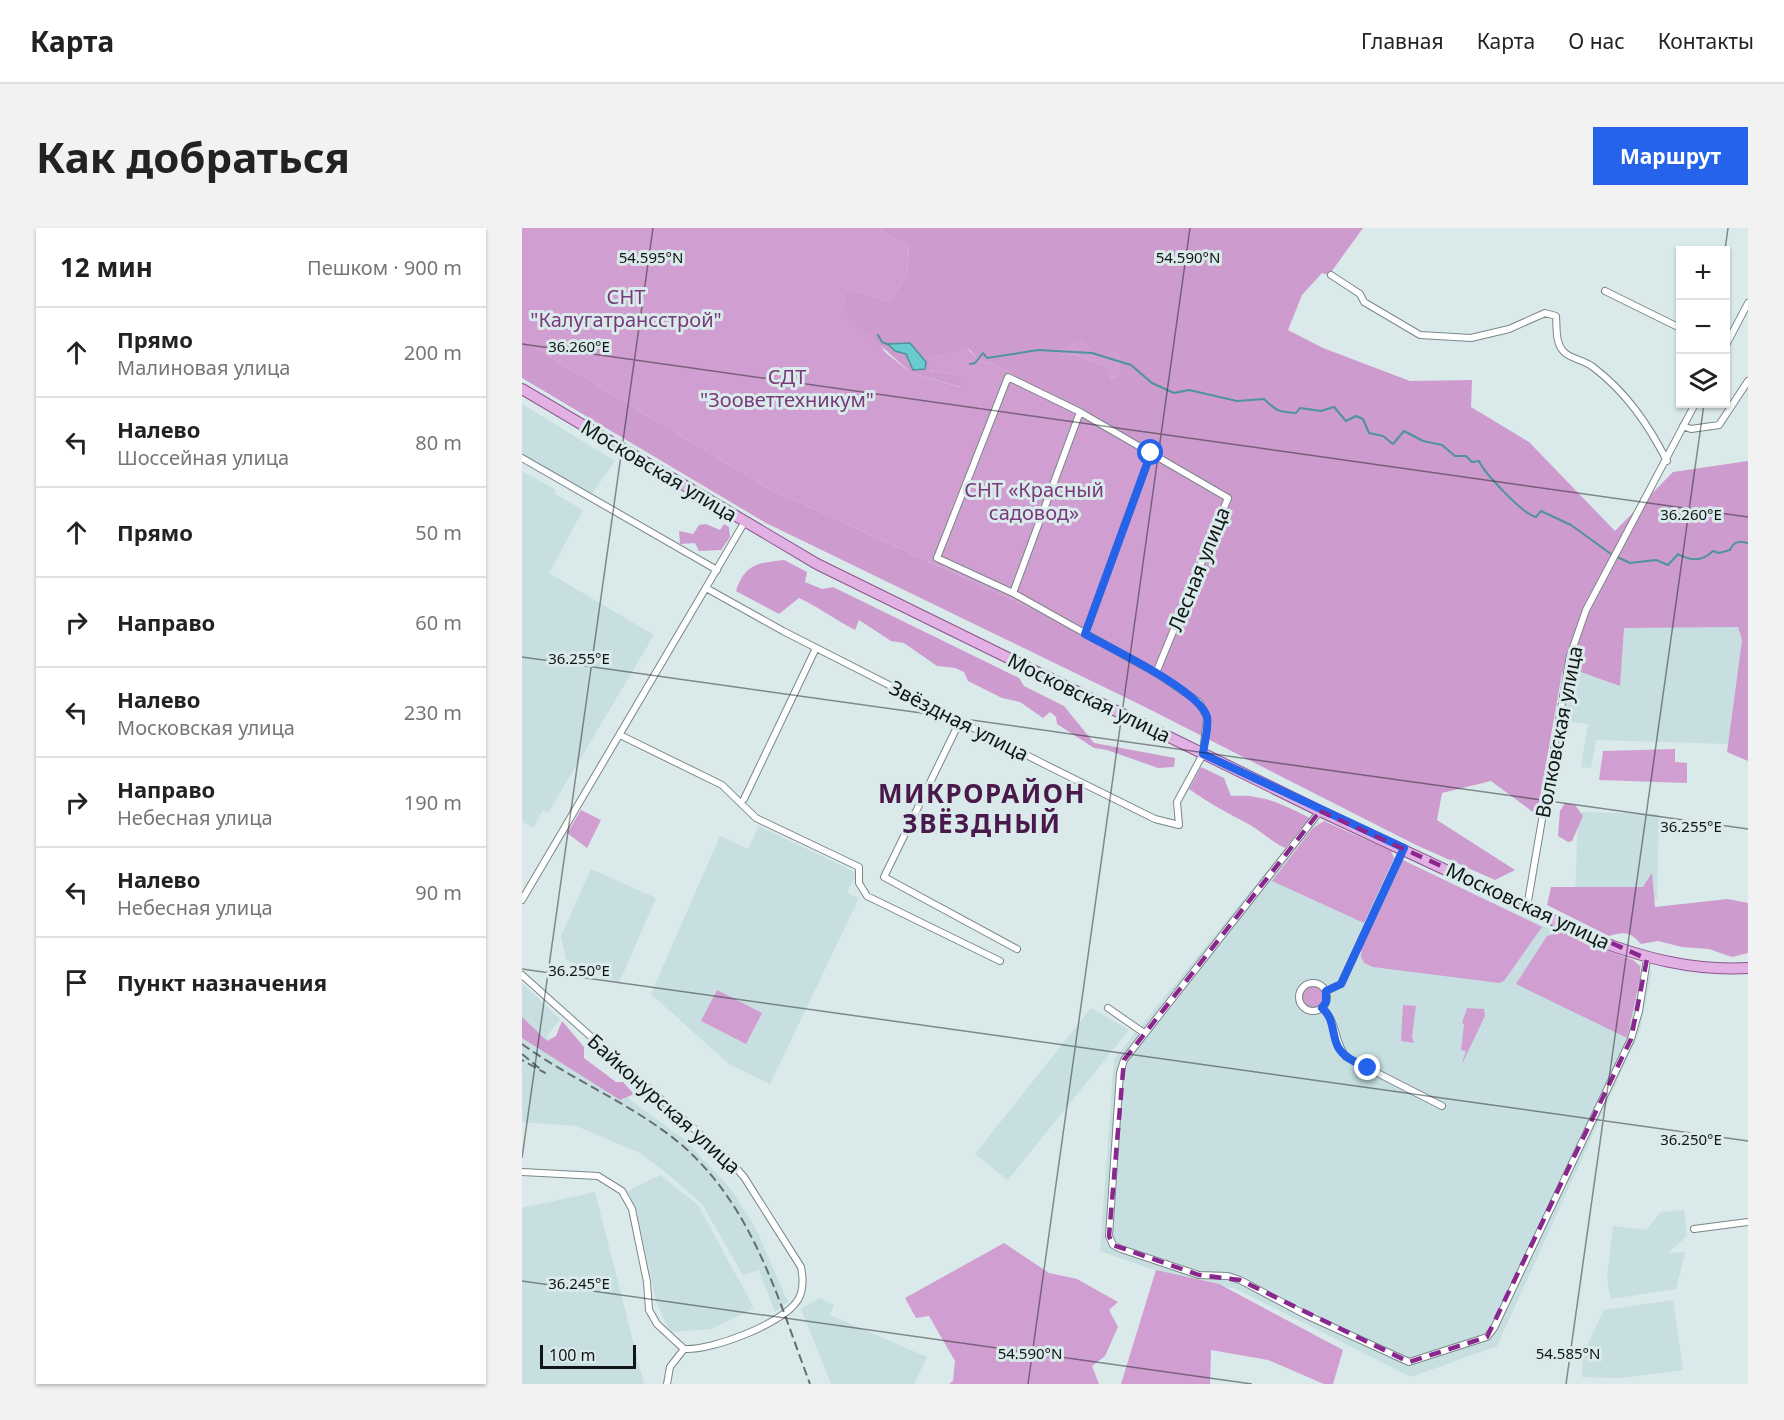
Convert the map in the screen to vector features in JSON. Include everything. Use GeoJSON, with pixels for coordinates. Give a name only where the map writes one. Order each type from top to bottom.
{"type":"FeatureCollection","features":[{"type":"Feature","properties":{"kind":"main road","name":"Московская улица"},"geometry":{"type":"LineString","coordinates":[[522,388],[744,523],[815,563],[1320,811],[1404,848],[1591,938],[1647,959],[1689,967],[1748,968]]}},
{"type":"Feature","properties":{"kind":"street"},"geometry":{"type":"LineString","coordinates":[[1331,276],[1360,294],[1364,302],[1420,335],[1471,338],[1509,329],[1545,313],[1556,316],[1558,344],[1565,353],[1590,364],[1613,383],[1638,411],[1667,461]]}},
{"type":"Feature","properties":{"kind":"street"},"geometry":{"type":"LineString","coordinates":[[1605,291],[1676,326]]}},
{"type":"Feature","properties":{"kind":"street"},"geometry":{"type":"LineString","coordinates":[[1730,336],[1748,303]]}},
{"type":"Feature","properties":{"kind":"street","name":"Лесная улица"},"geometry":{"type":"LineString","coordinates":[[1013,593],[937,558],[1008,377],[1080,412],[1228,498],[1156,673]]}},
{"type":"Feature","properties":{"kind":"street"},"geometry":{"type":"LineString","coordinates":[[1683,426],[1691,429],[1719,425],[1748,381]]}},
{"type":"Feature","properties":{"kind":"street","name":"Волковская улица"},"geometry":{"type":"LineString","coordinates":[[1527,907],[1570,656],[1586,610],[1619,552],[1693,408]]}},
{"type":"Feature","properties":{"kind":"street"},"geometry":{"type":"LineString","coordinates":[[1080,412],[1013,593],[1156,673],[1199,702],[1207,717],[1203,754]]}},
{"type":"Feature","properties":{"kind":"street"},"geometry":{"type":"LineString","coordinates":[[1085,634],[1151,453]]}},
{"type":"Feature","properties":{"kind":"street"},"geometry":{"type":"LineString","coordinates":[[522,458],[717,570]]}},
{"type":"Feature","properties":{"kind":"street"},"geometry":{"type":"LineString","coordinates":[[522,900],[744,523]]}},
{"type":"Feature","properties":{"kind":"street","name":"Звёздная улица"},"geometry":{"type":"LineString","coordinates":[[706,588],[816,648],[1155,819],[1179,825],[1177,802],[1203,754]]}},
{"type":"Feature","properties":{"kind":"street"},"geometry":{"type":"LineString","coordinates":[[744,799],[816,648]]}},
{"type":"Feature","properties":{"kind":"street"},"geometry":{"type":"LineString","coordinates":[[960,721],[884,877],[1017,949]]}},
{"type":"Feature","properties":{"kind":"street"},"geometry":{"type":"LineString","coordinates":[[620,735],[722,785],[756,818],[859,867],[859,882],[867,896],[1000,961]]}},
{"type":"Feature","properties":{"kind":"street"},"geometry":{"type":"LineString","coordinates":[[1320,811],[1124,1060],[1120,1072],[1109,1236],[1113,1245],[1199,1275],[1228,1276],[1240,1280],[1409,1362],[1487,1337],[1494,1328],[1631,1039],[1639,1011],[1647,959]]}},
{"type":"Feature","properties":{"kind":"street"},"geometry":{"type":"LineString","coordinates":[[1326,991],[1341,984],[1404,848]]}},
{"type":"Feature","properties":{"kind":"street","name":"Байконурская улица"},"geometry":{"type":"LineString","coordinates":[[522,975],[729,1160],[744,1177],[801,1267],[802,1289],[789,1310],[766,1324],[723,1341],[697,1350],[684,1349]]}},
{"type":"Feature","properties":{"kind":"street"},"geometry":{"type":"LineString","coordinates":[[1314,983],[1326,991],[1326,1002],[1322,1008],[1312,1011],[1305,1008],[1299,1000],[1304,986],[1314,983]]}},
{"type":"Feature","properties":{"kind":"street"},"geometry":{"type":"LineString","coordinates":[[1108,1008],[1144,1033]]}},
{"type":"Feature","properties":{"kind":"street"},"geometry":{"type":"LineString","coordinates":[[1322,1008],[1334,1026],[1337,1046],[1346,1057],[1442,1106]]}},
{"type":"Feature","properties":{"kind":"street"},"geometry":{"type":"LineString","coordinates":[[522,1172],[598,1176],[622,1191],[632,1209],[647,1282],[649,1311],[657,1324],[684,1349],[670,1367],[667,1384]]}},
{"type":"Feature","properties":{"kind":"street"},"geometry":{"type":"LineString","coordinates":[[1694,1229],[1748,1222]]}},
{"type":"Feature","properties":{"kind":"highlighted area"},"geometry":{"type":"Polygon","coordinates":[[[1320,811],[1647,959],[1631,1039],[1487,1337],[1409,1362],[1240,1280],[1199,1275],[1113,1245],[1109,1236],[1124,1060],[1320,811]]]}},
{"type":"Feature","properties":{"kind":"shaded area"},"geometry":{"type":"Polygon","coordinates":[[[877,228],[1363,228],[1329,275],[1322,273],[1302,295],[1288,330],[1323,348],[1410,381],[1472,380],[1471,407],[1529,442],[1615,531],[1673,472],[1748,461],[1748,761],[1727,752],[1742,640],[1738,627],[1624,628],[1620,686],[1578,671],[1562,673],[1537,815],[1491,781],[1442,793],[1437,820],[1515,870],[1495,880],[1416,845],[1145,707],[766,523],[522,378],[522,340],[770,489],[1044,614],[1156,676],[1225,501],[993,363],[979,361],[969,349],[929,359],[929,371],[959,375],[961,387],[911,373],[847,315],[845,288],[889,301],[907,275],[909,246],[877,228]],[[1083,341],[1053,352],[1076,355],[1106,366],[1110,379],[1118,376],[1119,356],[1112,351],[1107,353],[1092,349],[1083,341]]]}},
{"type":"Feature","properties":{"kind":"shaded area"},"geometry":{"type":"Polygon","coordinates":[[[522,404],[615,461],[592,494],[522,455],[522,404]]]}},
{"type":"Feature","properties":{"kind":"shaded area"},"geometry":{"type":"Polygon","coordinates":[[[522,471],[556,490],[555,494],[583,510],[549,573],[654,635],[548,813],[543,810],[533,828],[522,822],[522,471]]]}},
{"type":"Feature","properties":{"kind":"shaded area"},"geometry":{"type":"Polygon","coordinates":[[[706,524],[720,530],[724,524],[729,527],[730,537],[721,550],[699,551],[695,543],[680,544],[679,531],[693,534],[699,525],[706,524]]]}},
{"type":"Feature","properties":{"kind":"shaded area"},"geometry":{"type":"Polygon","coordinates":[[[784,560],[807,572],[805,582],[822,589],[833,587],[1019,678],[1024,686],[1064,706],[1094,743],[1175,758],[1174,767],[1158,768],[1107,750],[1094,748],[1057,724],[1056,717],[1050,712],[1043,718],[1020,702],[1002,698],[968,681],[964,672],[955,668],[937,666],[904,643],[891,641],[859,620],[855,630],[799,598],[779,614],[736,591],[744,575],[753,566],[784,560]]]}},
{"type":"Feature","properties":{"kind":"shaded area"},"geometry":{"type":"Polygon","coordinates":[[[1623,627],[1738,627],[1742,640],[1728,744],[1596,740],[1591,768],[1581,767],[1588,724],[1563,721],[1570,674],[1578,671],[1620,685],[1623,627]]]}},
{"type":"Feature","properties":{"kind":"shaded area"},"geometry":{"type":"Polygon","coordinates":[[[1201,767],[1224,778],[1231,796],[1263,798],[1310,818],[1285,848],[1189,789],[1201,767]]]}},
{"type":"Feature","properties":{"kind":"shaded area"},"geometry":{"type":"Polygon","coordinates":[[[1565,803],[1575,805],[1583,816],[1572,841],[1568,842],[1558,836],[1560,811],[1565,803]]]}},
{"type":"Feature","properties":{"kind":"shaded area"},"geometry":{"type":"Polygon","coordinates":[[[1578,812],[1659,814],[1657,900],[1575,897],[1578,812]]]}},
{"type":"Feature","properties":{"kind":"shaded area"},"geometry":{"type":"Polygon","coordinates":[[[1310,818],[1557,932],[1652,970],[1640,1031],[1497,1346],[1411,1377],[1234,1288],[1200,1286],[1100,1251],[1114,1059],[1310,818]]]}},
{"type":"Feature","properties":{"kind":"shaded area"},"geometry":{"type":"Polygon","coordinates":[[[759,826],[857,873],[847,893],[859,898],[770,1084],[729,1064],[651,994],[720,836],[748,849],[759,826]]]}},
{"type":"Feature","properties":{"kind":"shaded area"},"geometry":{"type":"Polygon","coordinates":[[[591,869],[656,898],[619,983],[566,960],[561,936],[591,869]]]}},
{"type":"Feature","properties":{"kind":"shaded area"},"geometry":{"type":"Polygon","coordinates":[[[1652,873],[1655,907],[1728,899],[1748,903],[1748,953],[1732,957],[1709,949],[1682,947],[1658,941],[1641,944],[1627,934],[1619,933],[1609,936],[1547,905],[1551,887],[1643,887],[1652,873]]]}},
{"type":"Feature","properties":{"kind":"shaded area"},"geometry":{"type":"Polygon","coordinates":[[[522,983],[560,1019],[546,1037],[686,1141],[731,1189],[756,1229],[788,1302],[775,1312],[759,1270],[743,1275],[702,1204],[638,1152],[576,1126],[522,1122],[522,983]]]}},
{"type":"Feature","properties":{"kind":"shaded area"},"geometry":{"type":"Polygon","coordinates":[[[1091,1008],[1129,1030],[1008,1180],[975,1154],[1091,1008]]]}},
{"type":"Feature","properties":{"kind":"shaded area"},"geometry":{"type":"Polygon","coordinates":[[[522,1017],[547,1041],[556,1036],[562,1021],[584,1047],[584,1058],[616,1082],[623,1082],[634,1094],[620,1100],[522,1038],[522,1017]]]}},
{"type":"Feature","properties":{"kind":"shaded area"},"geometry":{"type":"Polygon","coordinates":[[[660,1175],[698,1205],[754,1308],[712,1329],[670,1332],[656,1301],[637,1212],[628,1191],[660,1175]]]}},
{"type":"Feature","properties":{"kind":"shaded area"},"geometry":{"type":"Polygon","coordinates":[[[595,1192],[644,1384],[522,1384],[522,1208],[595,1192]]]}},
{"type":"Feature","properties":{"kind":"shaded area"},"geometry":{"type":"Polygon","coordinates":[[[1684,1210],[1687,1236],[1668,1253],[1685,1252],[1676,1289],[1611,1299],[1607,1279],[1613,1226],[1646,1230],[1661,1212],[1684,1210]]]}},
{"type":"Feature","properties":{"kind":"shaded area"},"geometry":{"type":"Polygon","coordinates":[[[820,1298],[834,1305],[830,1315],[927,1357],[914,1384],[831,1384],[801,1309],[820,1298]]]}},
{"type":"Feature","properties":{"kind":"shaded area"},"geometry":{"type":"Polygon","coordinates":[[[1673,1300],[1683,1370],[1621,1378],[1582,1377],[1583,1354],[1604,1310],[1673,1300]]]}},
{"type":"Feature","properties":{"kind":"green space"},"geometry":{"type":"Polygon","coordinates":[[[522,228],[877,228],[909,246],[907,275],[889,301],[845,288],[885,352],[911,373],[960,387],[958,375],[929,371],[929,359],[968,349],[979,361],[993,363],[1225,501],[1156,676],[1044,614],[770,489],[522,340],[522,228]]]}},
{"type":"Feature","properties":{"kind":"green space"},"geometry":{"type":"Polygon","coordinates":[[[1083,341],[1112,351],[1119,356],[1118,376],[1109,379],[1106,366],[1076,355],[1051,352],[1083,341]]]}},
{"type":"Feature","properties":{"kind":"green space"},"geometry":{"type":"Polygon","coordinates":[[[1675,749],[1675,762],[1687,763],[1687,783],[1599,780],[1603,751],[1675,749]]]}},
{"type":"Feature","properties":{"kind":"green space"},"geometry":{"type":"Polygon","coordinates":[[[581,810],[601,820],[587,848],[567,833],[581,810]]]}},
{"type":"Feature","properties":{"kind":"green space"},"geometry":{"type":"Polygon","coordinates":[[[1324,821],[1391,851],[1394,858],[1364,923],[1272,881],[1312,829],[1324,821]]]}},
{"type":"Feature","properties":{"kind":"green space"},"geometry":{"type":"Polygon","coordinates":[[[1403,860],[1542,927],[1504,981],[1499,983],[1373,967],[1364,963],[1361,957],[1362,947],[1403,860]]]}},
{"type":"Feature","properties":{"kind":"green space"},"geometry":{"type":"Polygon","coordinates":[[[1562,932],[1633,960],[1640,966],[1640,979],[1627,1038],[1516,984],[1547,936],[1562,932]]]}},
{"type":"Feature","properties":{"kind":"green space"},"geometry":{"type":"Polygon","coordinates":[[[1313,986],[1321,989],[1324,997],[1321,1005],[1313,1008],[1305,1005],[1302,997],[1305,989],[1313,986]]]}},
{"type":"Feature","properties":{"kind":"green space"},"geometry":{"type":"Polygon","coordinates":[[[717,990],[762,1013],[746,1044],[701,1021],[717,990]]]}},
{"type":"Feature","properties":{"kind":"green space"},"geometry":{"type":"Polygon","coordinates":[[[1403,1005],[1416,1006],[1412,1037],[1414,1043],[1401,1041],[1403,1005]]]}},
{"type":"Feature","properties":{"kind":"green space"},"geometry":{"type":"Polygon","coordinates":[[[1467,1008],[1484,1009],[1485,1016],[1461,1066],[1466,1051],[1461,1050],[1464,1024],[1462,1023],[1467,1008]]]}},
{"type":"Feature","properties":{"kind":"green space"},"geometry":{"type":"Polygon","coordinates":[[[1004,1243],[1049,1273],[1077,1279],[1118,1302],[1109,1310],[1118,1327],[1105,1356],[1092,1366],[1099,1384],[949,1384],[953,1381],[955,1361],[929,1316],[916,1318],[905,1298],[1004,1243]]]}},
{"type":"Feature","properties":{"kind":"green space"},"geometry":{"type":"Polygon","coordinates":[[[1156,1270],[1219,1284],[1343,1350],[1333,1384],[1324,1384],[1268,1360],[1211,1350],[1210,1384],[1121,1384],[1156,1270]]]}},
{"type":"Feature","properties":{"kind":"water"},"geometry":{"type":"Polygon","coordinates":[[[910,343],[926,362],[925,369],[913,370],[906,354],[895,351],[888,344],[910,343]]]}},
{"type":"Feature","properties":{"kind":"waterway"},"geometry":{"type":"LineString","coordinates":[[878,335],[882,342],[889,345]]}},
{"type":"Feature","properties":{"kind":"waterway"},"geometry":{"type":"LineString","coordinates":[[970,364],[975,363],[983,353],[987,358],[1038,350],[1092,353],[1131,365],[1152,383],[1174,393],[1189,390],[1237,401],[1264,399],[1278,410],[1290,413],[1296,413],[1300,408],[1321,411],[1334,407],[1346,421],[1356,416],[1363,419],[1369,433],[1383,436],[1393,444],[1404,431],[1423,441],[1442,445],[1455,456],[1466,456],[1472,462],[1479,461],[1488,475],[1523,510],[1536,517],[1541,511],[1571,525],[1611,554],[1630,563],[1656,560],[1668,565],[1678,554],[1691,559],[1700,559],[1713,551],[1719,553],[1730,550],[1737,542],[1748,543]]}},
{"type":"Feature","properties":{"kind":"railway"},"geometry":{"type":"LineString","coordinates":[[522,1044],[645,1118],[683,1146],[708,1171],[746,1227],[761,1257],[810,1384]]}},
{"type":"Feature","properties":{"kind":"railway"},"geometry":{"type":"LineString","coordinates":[[522,1054],[545,1073],[522,1060]]}},
{"type":"Feature","properties":{"kind":"district","name":"МИКРОРАЙОН ЗВЁЗДНЫЙ"},"geometry":{"type":"Point","coordinates":[982,809]}},
{"type":"Feature","properties":{"kind":"route"},"geometry":{"type":"LineString","coordinates":[[1151,453],[1085,634],[1156,673],[1199,702],[1207,717],[1203,754],[1320,811],[1404,848],[1341,984],[1326,991],[1327,998],[1322,1008],[1327,1012],[1334,1026],[1337,1046],[1346,1057],[1368,1068]]}},
{"type":"Feature","properties":{"kind":"park label","name":"СНТ \"Калугатрансстрой\""},"geometry":{"type":"Point","coordinates":[626,308]}},
{"type":"Feature","properties":{"kind":"park label","name":"СДТ \"Зооветтехникум\""},"geometry":{"type":"Point","coordinates":[787,388]}},
{"type":"Feature","properties":{"kind":"park label","name":"СНТ «Красный садовод»"},"geometry":{"type":"Point","coordinates":[1034,502]}}]}
